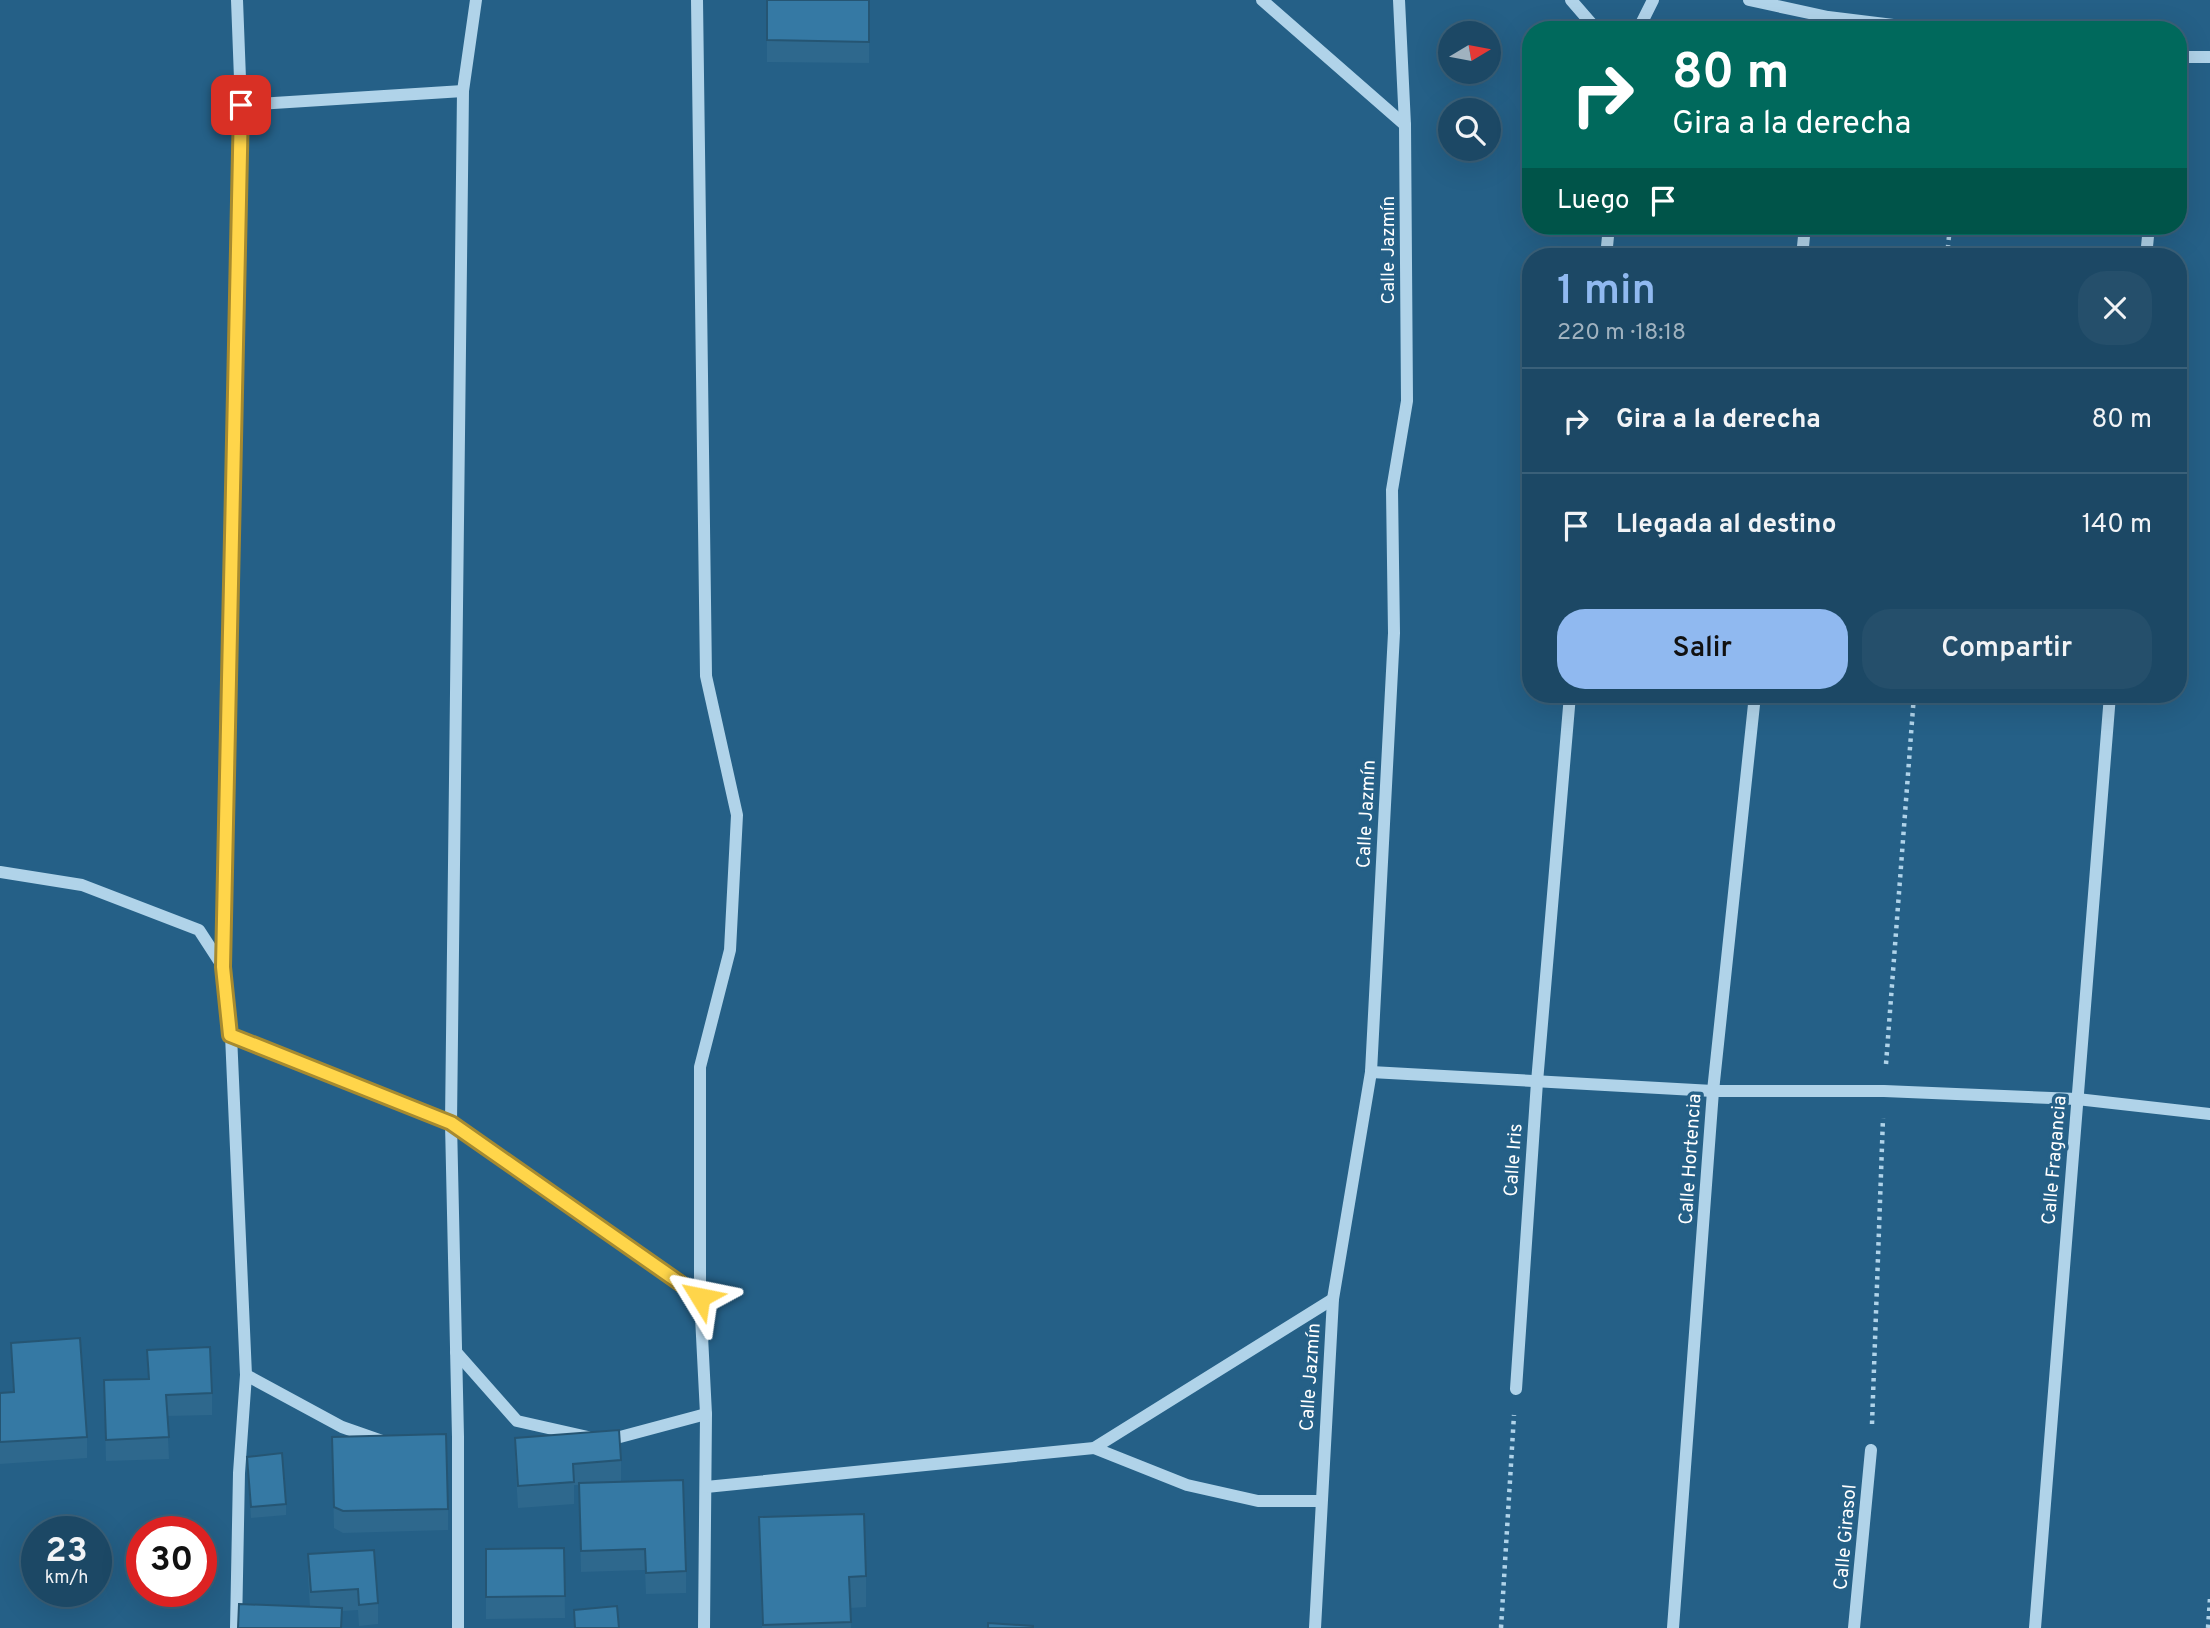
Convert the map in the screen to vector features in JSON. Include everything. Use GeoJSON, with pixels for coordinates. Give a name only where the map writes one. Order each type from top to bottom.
{"type":"FeatureCollection","features":[{"type":"Feature","properties":{"kind":"street"},"geometry":{"type":"LineString","coordinates":[[236,1628],[239,1473],[246,1375],[230,1035],[223,967],[241,105],[237,0]]}},
{"type":"Feature","properties":{"kind":"street"},"geometry":{"type":"LineString","coordinates":[[458,1628],[453,1437],[456,1352],[451,1123],[463,91],[476,0]]}},
{"type":"Feature","properties":{"kind":"street"},"geometry":{"type":"LineString","coordinates":[[697,0],[706,676],[737,815],[730,950],[700,1067],[700,1297],[706,1414],[704,1628]]}},
{"type":"Feature","properties":{"kind":"street"},"geometry":{"type":"LineString","coordinates":[[1262,0],[1405,125]]}},
{"type":"Feature","properties":{"kind":"street","name":"Calle Jazmín"},"geometry":{"type":"LineString","coordinates":[[1315,1628],[1333,1299],[1371,1072],[1394,633],[1392,490],[1407,401],[1405,125],[1399,0]]}},
{"type":"Feature","properties":{"kind":"street"},"geometry":{"type":"LineString","coordinates":[[1571,0],[1589,21]]}},
{"type":"Feature","properties":{"kind":"street"},"geometry":{"type":"LineString","coordinates":[[1642,21],[1653,0]]}},
{"type":"Feature","properties":{"kind":"street"},"geometry":{"type":"LineString","coordinates":[[1749,0],[1820,21]]}},
{"type":"Feature","properties":{"kind":"street"},"geometry":{"type":"LineString","coordinates":[[2187,57],[2210,57]]}},
{"type":"Feature","properties":{"kind":"street"},"geometry":{"type":"LineString","coordinates":[[241,105],[463,91]]}},
{"type":"Feature","properties":{"kind":"street","name":"Calle Iris"},"geometry":{"type":"LineString","coordinates":[[1516,1389],[1537,1082],[1569,703]]}},
{"type":"Feature","properties":{"kind":"street","name":"Calle Hortencia"},"geometry":{"type":"LineString","coordinates":[[1673,1628],[1713,1091],[1754,703]]}},
{"type":"Feature","properties":{"kind":"street","name":"Calle Fragancia"},"geometry":{"type":"LineString","coordinates":[[2035,1628],[2109,703]]}},
{"type":"Feature","properties":{"kind":"street"},"geometry":{"type":"LineString","coordinates":[[0,872],[82,885],[200,930],[223,967]]}},
{"type":"Feature","properties":{"kind":"street"},"geometry":{"type":"LineString","coordinates":[[230,1035],[451,1123],[700,1297]]}},
{"type":"Feature","properties":{"kind":"street"},"geometry":{"type":"LineString","coordinates":[[1371,1072],[1713,1091],[1884,1091],[2077,1098],[2210,1114]]}},
{"type":"Feature","properties":{"kind":"street"},"geometry":{"type":"LineString","coordinates":[[706,1487],[1094,1447],[1333,1299]]}},
{"type":"Feature","properties":{"kind":"street"},"geometry":{"type":"LineString","coordinates":[[456,1352],[517,1421],[607,1442],[706,1414]]}},
{"type":"Feature","properties":{"kind":"street"},"geometry":{"type":"LineString","coordinates":[[246,1375],[342,1427],[388,1443],[400,1442]]}},
{"type":"Feature","properties":{"kind":"street"},"geometry":{"type":"LineString","coordinates":[[1094,1447],[1187,1485],[1258,1501],[1320,1501]]}},
{"type":"Feature","properties":{"kind":"street","name":"Calle Girasol"},"geometry":{"type":"LineString","coordinates":[[1854,1628],[1871,1450]]}},
{"type":"Feature","properties":{"kind":"path"},"geometry":{"type":"LineString","coordinates":[[1501,1628],[1516,1389]]}},
{"type":"Feature","properties":{"kind":"path"},"geometry":{"type":"LineString","coordinates":[[2208,1628],[2210,1598]]}},
{"type":"Feature","properties":{"kind":"building"},"geometry":{"type":"Polygon","coordinates":[[[767,0],[869,0],[869,42],[767,40],[767,0]]]}},
{"type":"Feature","properties":{"kind":"building"},"geometry":{"type":"Polygon","coordinates":[[[80,1338],[87,1437],[0,1442],[0,1393],[14,1392],[11,1343],[80,1338]]]}},
{"type":"Feature","properties":{"kind":"building"},"geometry":{"type":"Polygon","coordinates":[[[210,1347],[212,1393],[166,1395],[169,1437],[106,1440],[104,1380],[149,1379],[147,1350],[210,1347]]]}},
{"type":"Feature","properties":{"kind":"building"},"geometry":{"type":"Polygon","coordinates":[[[619,1430],[621,1460],[573,1464],[574,1482],[518,1486],[515,1438],[619,1430]]]}},
{"type":"Feature","properties":{"kind":"building"},"geometry":{"type":"Polygon","coordinates":[[[446,1434],[448,1509],[343,1511],[334,1507],[332,1437],[446,1434]]]}},
{"type":"Feature","properties":{"kind":"building"},"geometry":{"type":"Polygon","coordinates":[[[282,1453],[286,1504],[251,1507],[247,1457],[282,1453]]]}},
{"type":"Feature","properties":{"kind":"building"},"geometry":{"type":"Polygon","coordinates":[[[683,1480],[686,1571],[646,1573],[645,1549],[581,1551],[579,1483],[683,1480]]]}},
{"type":"Feature","properties":{"kind":"building"},"geometry":{"type":"Polygon","coordinates":[[[864,1514],[866,1576],[849,1577],[851,1622],[763,1625],[759,1517],[864,1514]]]}},
{"type":"Feature","properties":{"kind":"building"},"geometry":{"type":"Polygon","coordinates":[[[564,1548],[565,1596],[486,1597],[486,1549],[564,1548]]]}},
{"type":"Feature","properties":{"kind":"building"},"geometry":{"type":"Polygon","coordinates":[[[374,1550],[378,1603],[359,1605],[358,1589],[311,1592],[308,1554],[374,1550]]]}},
{"type":"Feature","properties":{"kind":"building"},"geometry":{"type":"Polygon","coordinates":[[[239,1604],[342,1608],[341,1628],[238,1628],[239,1604]]]}},
{"type":"Feature","properties":{"kind":"building"},"geometry":{"type":"Polygon","coordinates":[[[617,1606],[619,1628],[575,1628],[574,1610],[617,1606]]]}},
{"type":"Feature","properties":{"kind":"building"},"geometry":{"type":"Polygon","coordinates":[[[988,1623],[1033,1626],[1033,1628],[988,1628],[988,1623]]]}},
{"type":"Feature","properties":{"kind":"route"},"geometry":{"type":"LineString","coordinates":[[241,105],[223,967],[230,1035],[451,1123],[700,1297]]}}]}
